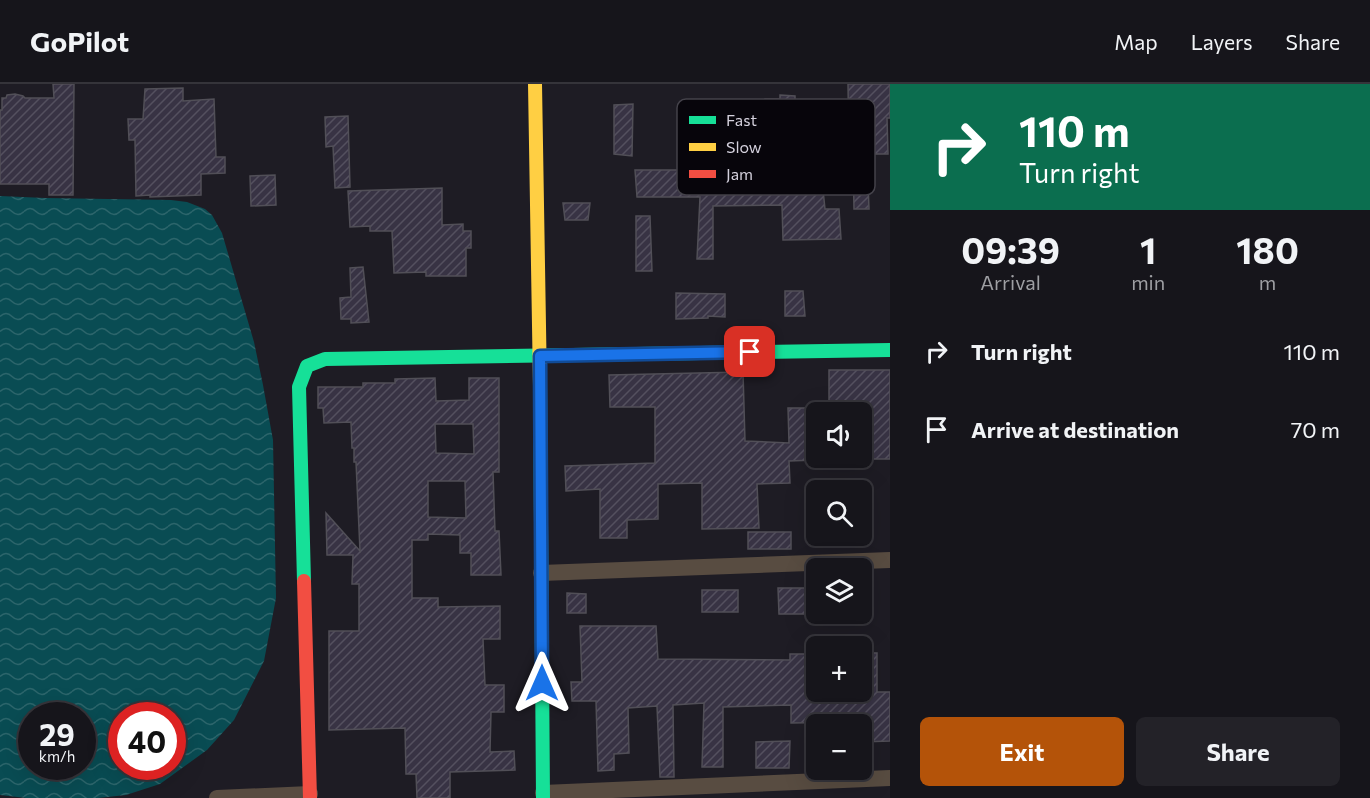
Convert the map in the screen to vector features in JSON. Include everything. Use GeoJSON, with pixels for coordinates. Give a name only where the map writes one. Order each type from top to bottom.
{"type":"FeatureCollection","features":[{"type":"Feature","properties":{"kind":"street"},"geometry":{"type":"LineString","coordinates":[[535,84],[540,356],[543,796],[890,778]]}},
{"type":"Feature","properties":{"kind":"street"},"geometry":{"type":"LineString","coordinates":[[217,798],[310,796],[299,387],[307,366],[324,360],[890,350]]}},
{"type":"Feature","properties":{"kind":"street"},"geometry":{"type":"LineString","coordinates":[[541,573],[890,560]]}},
{"type":"Feature","properties":{"kind":"water"},"geometry":{"type":"Polygon","coordinates":[[[0,196],[187,202],[205,209],[212,215],[222,233],[254,342],[273,440],[276,598],[264,661],[234,720],[207,750],[186,765],[186,702],[108,702],[108,780],[166,780],[160,784],[126,795],[98,798],[26,798],[0,795],[0,196]]]}},
{"type":"Feature","properties":{"kind":"building"},"geometry":{"type":"Polygon","coordinates":[[[53,84],[74,84],[73,195],[49,195],[49,184],[0,184],[2,98],[15,94],[25,98],[54,98],[53,84]]]}},
{"type":"Feature","properties":{"kind":"building"},"geometry":{"type":"Polygon","coordinates":[[[848,84],[890,84],[890,118],[887,118],[888,154],[875,154],[875,99],[848,99],[848,84]]]}},
{"type":"Feature","properties":{"kind":"building"},"geometry":{"type":"Polygon","coordinates":[[[183,88],[183,101],[214,99],[216,157],[225,157],[225,173],[201,174],[201,195],[136,196],[135,140],[129,140],[128,119],[143,119],[145,89],[183,88]]]}},
{"type":"Feature","properties":{"kind":"building"},"geometry":{"type":"Polygon","coordinates":[[[780,95],[795,96],[795,99],[780,99],[780,95]]]}},
{"type":"Feature","properties":{"kind":"building"},"geometry":{"type":"Polygon","coordinates":[[[633,104],[632,156],[614,154],[614,105],[633,104]]]}},
{"type":"Feature","properties":{"kind":"building"},"geometry":{"type":"Polygon","coordinates":[[[348,116],[350,187],[335,188],[333,146],[326,147],[325,117],[348,116]]]}},
{"type":"Feature","properties":{"kind":"building"},"geometry":{"type":"Polygon","coordinates":[[[635,170],[677,170],[677,195],[824,195],[825,209],[839,209],[841,239],[783,240],[782,205],[713,206],[713,259],[697,259],[700,197],[637,197],[635,170]]]}},
{"type":"Feature","properties":{"kind":"building"},"geometry":{"type":"Polygon","coordinates":[[[275,175],[276,205],[251,206],[250,176],[275,175]]]}},
{"type":"Feature","properties":{"kind":"building"},"geometry":{"type":"Polygon","coordinates":[[[442,188],[442,225],[463,224],[463,231],[471,231],[471,248],[466,248],[466,276],[426,276],[426,272],[394,273],[392,231],[370,231],[370,226],[350,227],[348,191],[442,188]]]}},
{"type":"Feature","properties":{"kind":"building"},"geometry":{"type":"Polygon","coordinates":[[[854,195],[868,195],[869,209],[854,209],[854,195]]]}},
{"type":"Feature","properties":{"kind":"building"},"geometry":{"type":"Polygon","coordinates":[[[563,203],[590,203],[588,220],[565,220],[563,203]]]}},
{"type":"Feature","properties":{"kind":"building"},"geometry":{"type":"Polygon","coordinates":[[[636,216],[650,216],[652,271],[636,271],[636,216]]]}},
{"type":"Feature","properties":{"kind":"building"},"geometry":{"type":"Polygon","coordinates":[[[363,267],[369,322],[351,323],[351,319],[341,319],[340,298],[351,297],[350,268],[363,267]]]}},
{"type":"Feature","properties":{"kind":"building"},"geometry":{"type":"Polygon","coordinates":[[[785,291],[803,291],[805,316],[785,316],[785,291]]]}},
{"type":"Feature","properties":{"kind":"building"},"geometry":{"type":"Polygon","coordinates":[[[676,293],[725,294],[725,317],[676,319],[676,293]]]}},
{"type":"Feature","properties":{"kind":"building"},"geometry":{"type":"Polygon","coordinates":[[[829,370],[890,370],[890,459],[872,459],[872,402],[829,402],[829,370]]]}},
{"type":"Feature","properties":{"kind":"building"},"geometry":{"type":"Polygon","coordinates":[[[743,372],[745,441],[789,443],[788,408],[806,408],[806,460],[789,461],[790,483],[757,484],[759,528],[702,529],[702,483],[658,484],[658,519],[627,520],[627,538],[600,538],[600,489],[566,491],[565,466],[655,463],[655,407],[610,407],[609,375],[743,372]]]}},
{"type":"Feature","properties":{"kind":"building"},"geometry":{"type":"Polygon","coordinates":[[[435,378],[436,401],[469,400],[469,378],[499,378],[499,472],[493,472],[495,531],[499,531],[501,575],[471,575],[471,553],[460,553],[460,535],[428,534],[428,540],[412,540],[412,598],[438,598],[438,607],[500,606],[500,639],[483,639],[485,685],[504,685],[504,712],[491,712],[490,752],[514,751],[515,770],[450,772],[450,798],[417,798],[416,774],[406,774],[405,728],[329,730],[329,631],[359,631],[359,584],[352,584],[353,555],[327,555],[326,513],[360,551],[356,462],[354,462],[354,448],[352,448],[351,422],[324,423],[323,408],[318,408],[318,387],[363,387],[363,383],[395,383],[395,379],[435,378]],[[435,424],[436,453],[474,454],[473,424],[435,424]],[[428,481],[428,517],[466,518],[465,481],[428,481]]]}},
{"type":"Feature","properties":{"kind":"building"},"geometry":{"type":"Polygon","coordinates":[[[748,532],[791,532],[791,549],[748,549],[748,532]]]}},
{"type":"Feature","properties":{"kind":"building"},"geometry":{"type":"Polygon","coordinates":[[[778,588],[806,588],[806,614],[779,614],[778,588]]]}},
{"type":"Feature","properties":{"kind":"building"},"geometry":{"type":"Polygon","coordinates":[[[702,590],[738,590],[738,612],[702,612],[702,590]]]}},
{"type":"Feature","properties":{"kind":"building"},"geometry":{"type":"Polygon","coordinates":[[[567,593],[586,594],[586,613],[567,613],[567,593]]]}},
{"type":"Feature","properties":{"kind":"building"},"geometry":{"type":"Polygon","coordinates":[[[580,626],[656,626],[658,659],[790,660],[790,654],[806,654],[806,702],[872,702],[872,653],[877,653],[877,692],[890,692],[890,741],[872,742],[872,714],[806,714],[806,723],[791,723],[791,705],[723,707],[723,767],[702,767],[704,703],[673,705],[674,777],[660,777],[657,706],[628,708],[629,753],[614,754],[614,770],[598,771],[596,701],[572,701],[571,682],[582,682],[580,626]]]}},
{"type":"Feature","properties":{"kind":"building"},"geometry":{"type":"Polygon","coordinates":[[[790,741],[789,768],[756,768],[756,742],[790,741]]]}},
{"type":"Feature","properties":{"kind":"traffic: fast"},"geometry":{"type":"LineString","coordinates":[[304,581],[299,387],[307,366],[325,359],[890,350]]}},
{"type":"Feature","properties":{"kind":"traffic: fast"},"geometry":{"type":"LineString","coordinates":[[540,386],[543,798]]}},
{"type":"Feature","properties":{"kind":"traffic: slow"},"geometry":{"type":"LineString","coordinates":[[535,84],[540,386]]}},
{"type":"Feature","properties":{"kind":"traffic: jam"},"geometry":{"type":"LineString","coordinates":[[304,581],[310,798]]}},
{"type":"Feature","properties":{"kind":"route"},"geometry":{"type":"LineString","coordinates":[[542,683],[540,356],[750,352]]}}]}
